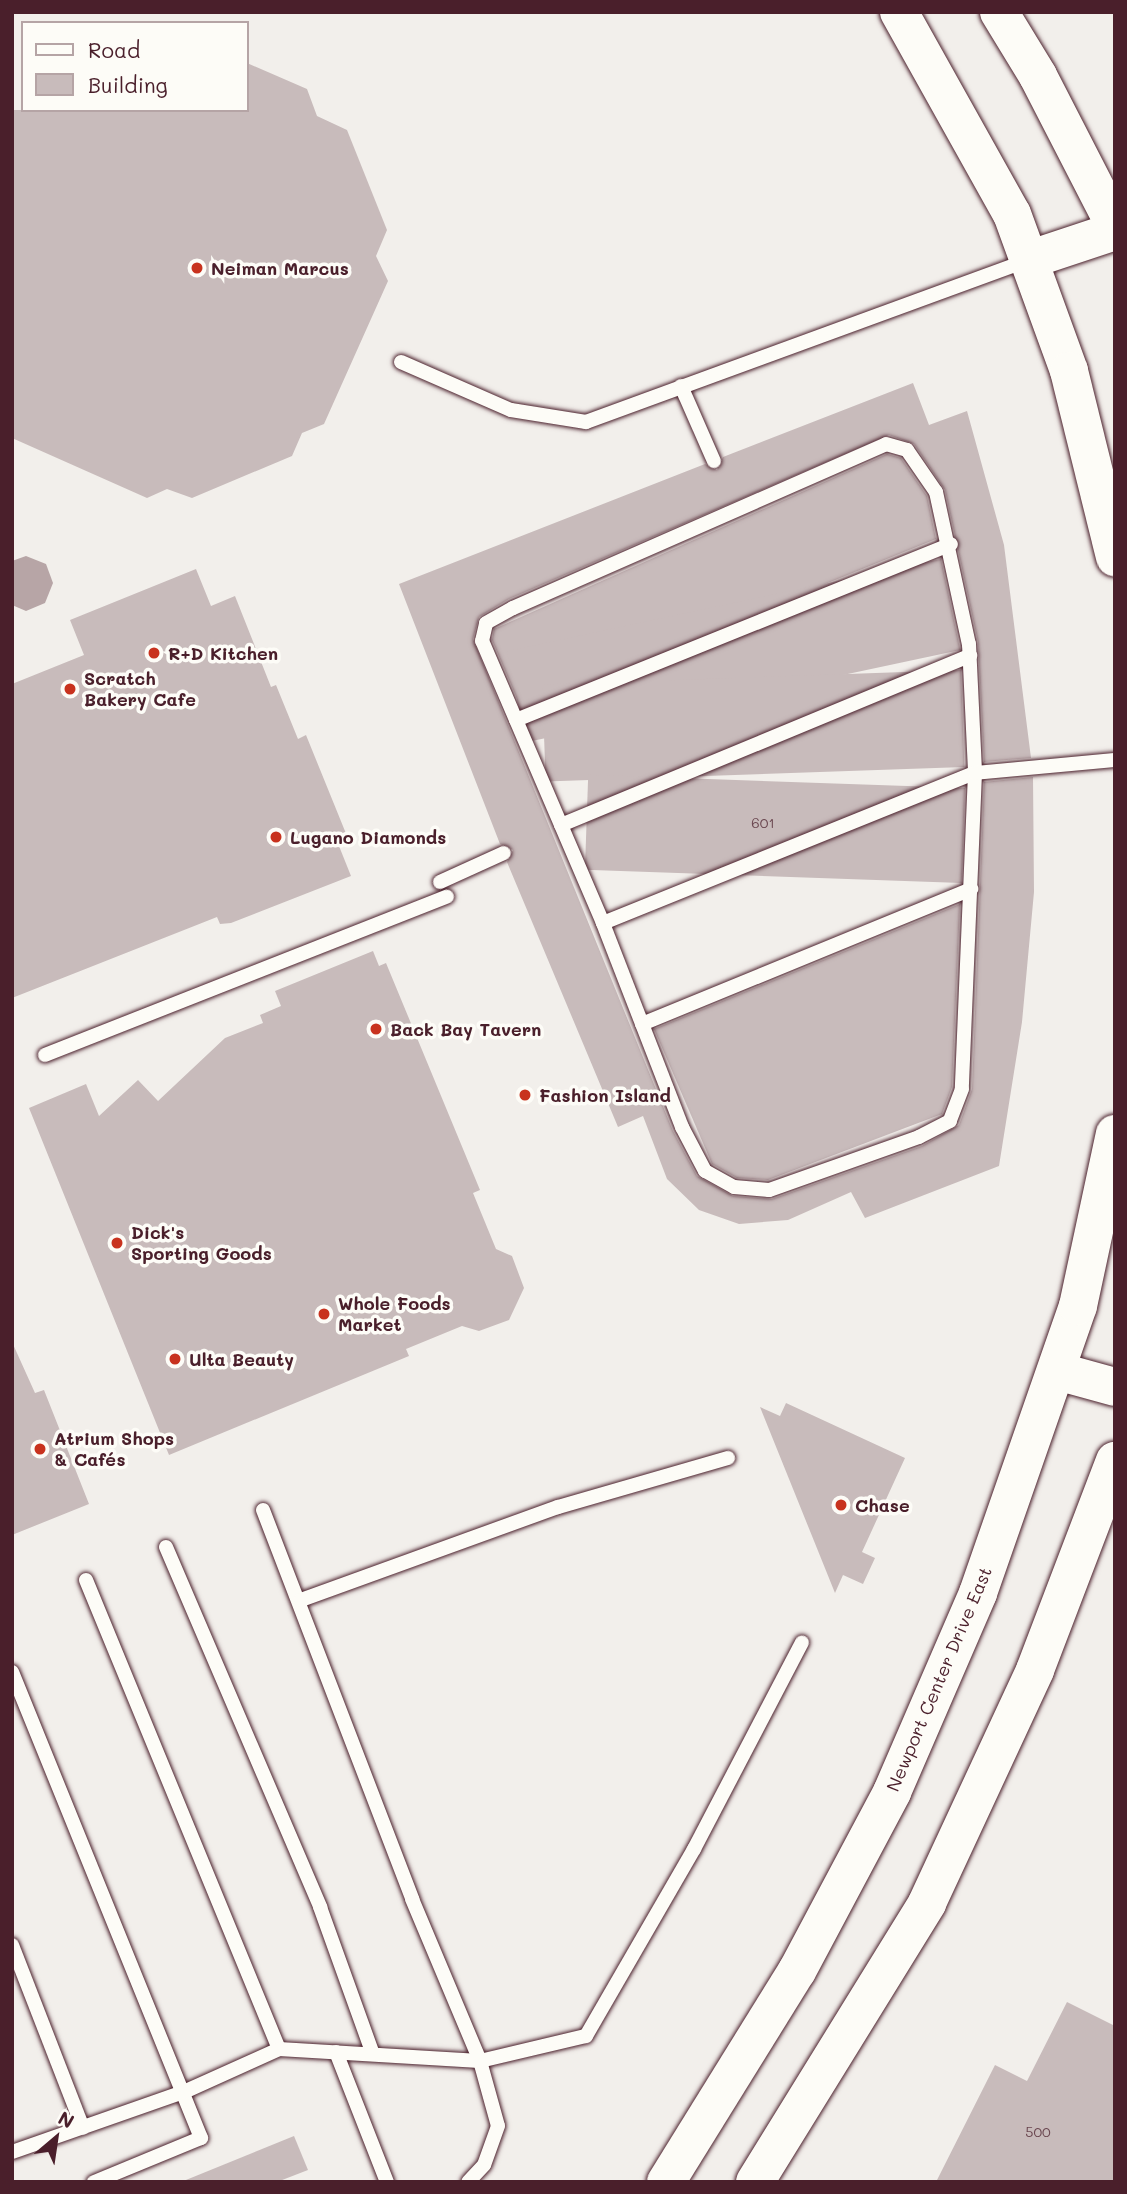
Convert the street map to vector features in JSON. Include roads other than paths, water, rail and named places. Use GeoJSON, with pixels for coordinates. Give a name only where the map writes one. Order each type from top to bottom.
{"type":"FeatureCollection","features":[{"type":"Feature","properties":{"kind":"main road"},"geometry":{"type":"LineString","coordinates":[[899,12],[956,106],[1012,214],[1069,371],[1115,556]]}},
{"type":"Feature","properties":{"kind":"main road"},"geometry":{"type":"LineString","coordinates":[[999,12],[1038,76],[1115,229],[1028,260]]}},
{"type":"Feature","properties":{"kind":"main road","name":"Newport Center Drive East"},"geometry":{"type":"LineString","coordinates":[[666,2182],[797,1971],[892,1791],[978,1593],[1057,1371],[1077,1306],[1115,1134]]}},
{"type":"Feature","properties":{"kind":"main road"},"geometry":{"type":"LineString","coordinates":[[1057,1371],[1115,1388]]}},
{"type":"Feature","properties":{"kind":"main road"},"geometry":{"type":"LineString","coordinates":[[755,2182],[927,1903],[1035,1670],[1115,1461]]}},
{"type":"Feature","properties":{"kind":"lane"},"geometry":{"type":"LineString","coordinates":[[401,362],[511,410],[586,422],[1028,260]]}},
{"type":"Feature","properties":{"kind":"lane"},"geometry":{"type":"LineString","coordinates":[[681,386],[714,461]]}},
{"type":"Feature","properties":{"kind":"lane"},"geometry":{"type":"LineString","coordinates":[[886,444],[907,450],[923,467],[951,544],[970,656],[975,773],[971,889],[962,1089],[950,1121],[919,1137],[769,1190],[734,1187],[705,1171],[642,1024],[603,923],[482,641],[486,623],[886,444]]}},
{"type":"Feature","properties":{"kind":"lane"},"geometry":{"type":"LineString","coordinates":[[516,720],[951,544]]}},
{"type":"Feature","properties":{"kind":"lane"},"geometry":{"type":"LineString","coordinates":[[561,825],[970,656]]}},
{"type":"Feature","properties":{"kind":"lane"},"geometry":{"type":"LineString","coordinates":[[603,923],[975,773],[1115,760]]}},
{"type":"Feature","properties":{"kind":"lane"},"geometry":{"type":"LineString","coordinates":[[440,882],[504,853]]}},
{"type":"Feature","properties":{"kind":"lane"},"geometry":{"type":"LineString","coordinates":[[642,1024],[971,889]]}},
{"type":"Feature","properties":{"kind":"lane"},"geometry":{"type":"LineString","coordinates":[[45,1055],[447,897]]}},
{"type":"Feature","properties":{"kind":"lane"},"geometry":{"type":"LineString","coordinates":[[301,1600],[558,1507],[728,1458]]}},
{"type":"Feature","properties":{"kind":"lane"},"geometry":{"type":"LineString","coordinates":[[263,1510],[301,1600],[412,1899],[480,2061],[498,2126],[484,2165],[468,2182]]}},
{"type":"Feature","properties":{"kind":"lane"},"geometry":{"type":"LineString","coordinates":[[166,1547],[320,1908],[373,2054]]}},
{"type":"Feature","properties":{"kind":"lane"},"geometry":{"type":"LineString","coordinates":[[86,1580],[279,2049]]}},
{"type":"Feature","properties":{"kind":"lane"},"geometry":{"type":"LineString","coordinates":[[12,2152],[186,2091],[279,2049],[480,2061],[586,2036],[694,1849],[802,1642]]}},
{"type":"Feature","properties":{"kind":"lane"},"geometry":{"type":"LineString","coordinates":[[12,1672],[186,2091],[201,2138],[94,2182]]}},
{"type":"Feature","properties":{"kind":"lane"},"geometry":{"type":"LineString","coordinates":[[12,1945],[83,2128]]}},
{"type":"Feature","properties":{"kind":"lane"},"geometry":{"type":"LineString","coordinates":[[336,2052],[387,2182]]}},
{"type":"Feature","properties":{"kind":"place","name":"Neiman Marcus"},"geometry":{"type":"Point","coordinates":[197,268]}},
{"type":"Feature","properties":{"kind":"place","name":"R+D Kitchen"},"geometry":{"type":"Point","coordinates":[154,653]}},
{"type":"Feature","properties":{"kind":"place","name":"Scratch Bakery Cafe"},"geometry":{"type":"Point","coordinates":[70,689]}},
{"type":"Feature","properties":{"kind":"place","name":"Lugano Diamonds"},"geometry":{"type":"Point","coordinates":[276,837]}},
{"type":"Feature","properties":{"kind":"place","name":"Back Bay Tavern"},"geometry":{"type":"Point","coordinates":[376,1029]}},
{"type":"Feature","properties":{"kind":"place","name":"Fashion Island"},"geometry":{"type":"Point","coordinates":[525,1095]}},
{"type":"Feature","properties":{"kind":"place","name":"Dick's Sporting Goods"},"geometry":{"type":"Point","coordinates":[117,1243]}},
{"type":"Feature","properties":{"kind":"place","name":"Whole Foods Market"},"geometry":{"type":"Point","coordinates":[324,1314]}},
{"type":"Feature","properties":{"kind":"place","name":"Ulta Beauty"},"geometry":{"type":"Point","coordinates":[175,1359]}},
{"type":"Feature","properties":{"kind":"place","name":"Atrium Shops & Cafés"},"geometry":{"type":"Point","coordinates":[40,1449]}},
{"type":"Feature","properties":{"kind":"place","name":"Chase"},"geometry":{"type":"Point","coordinates":[841,1505]}}]}
